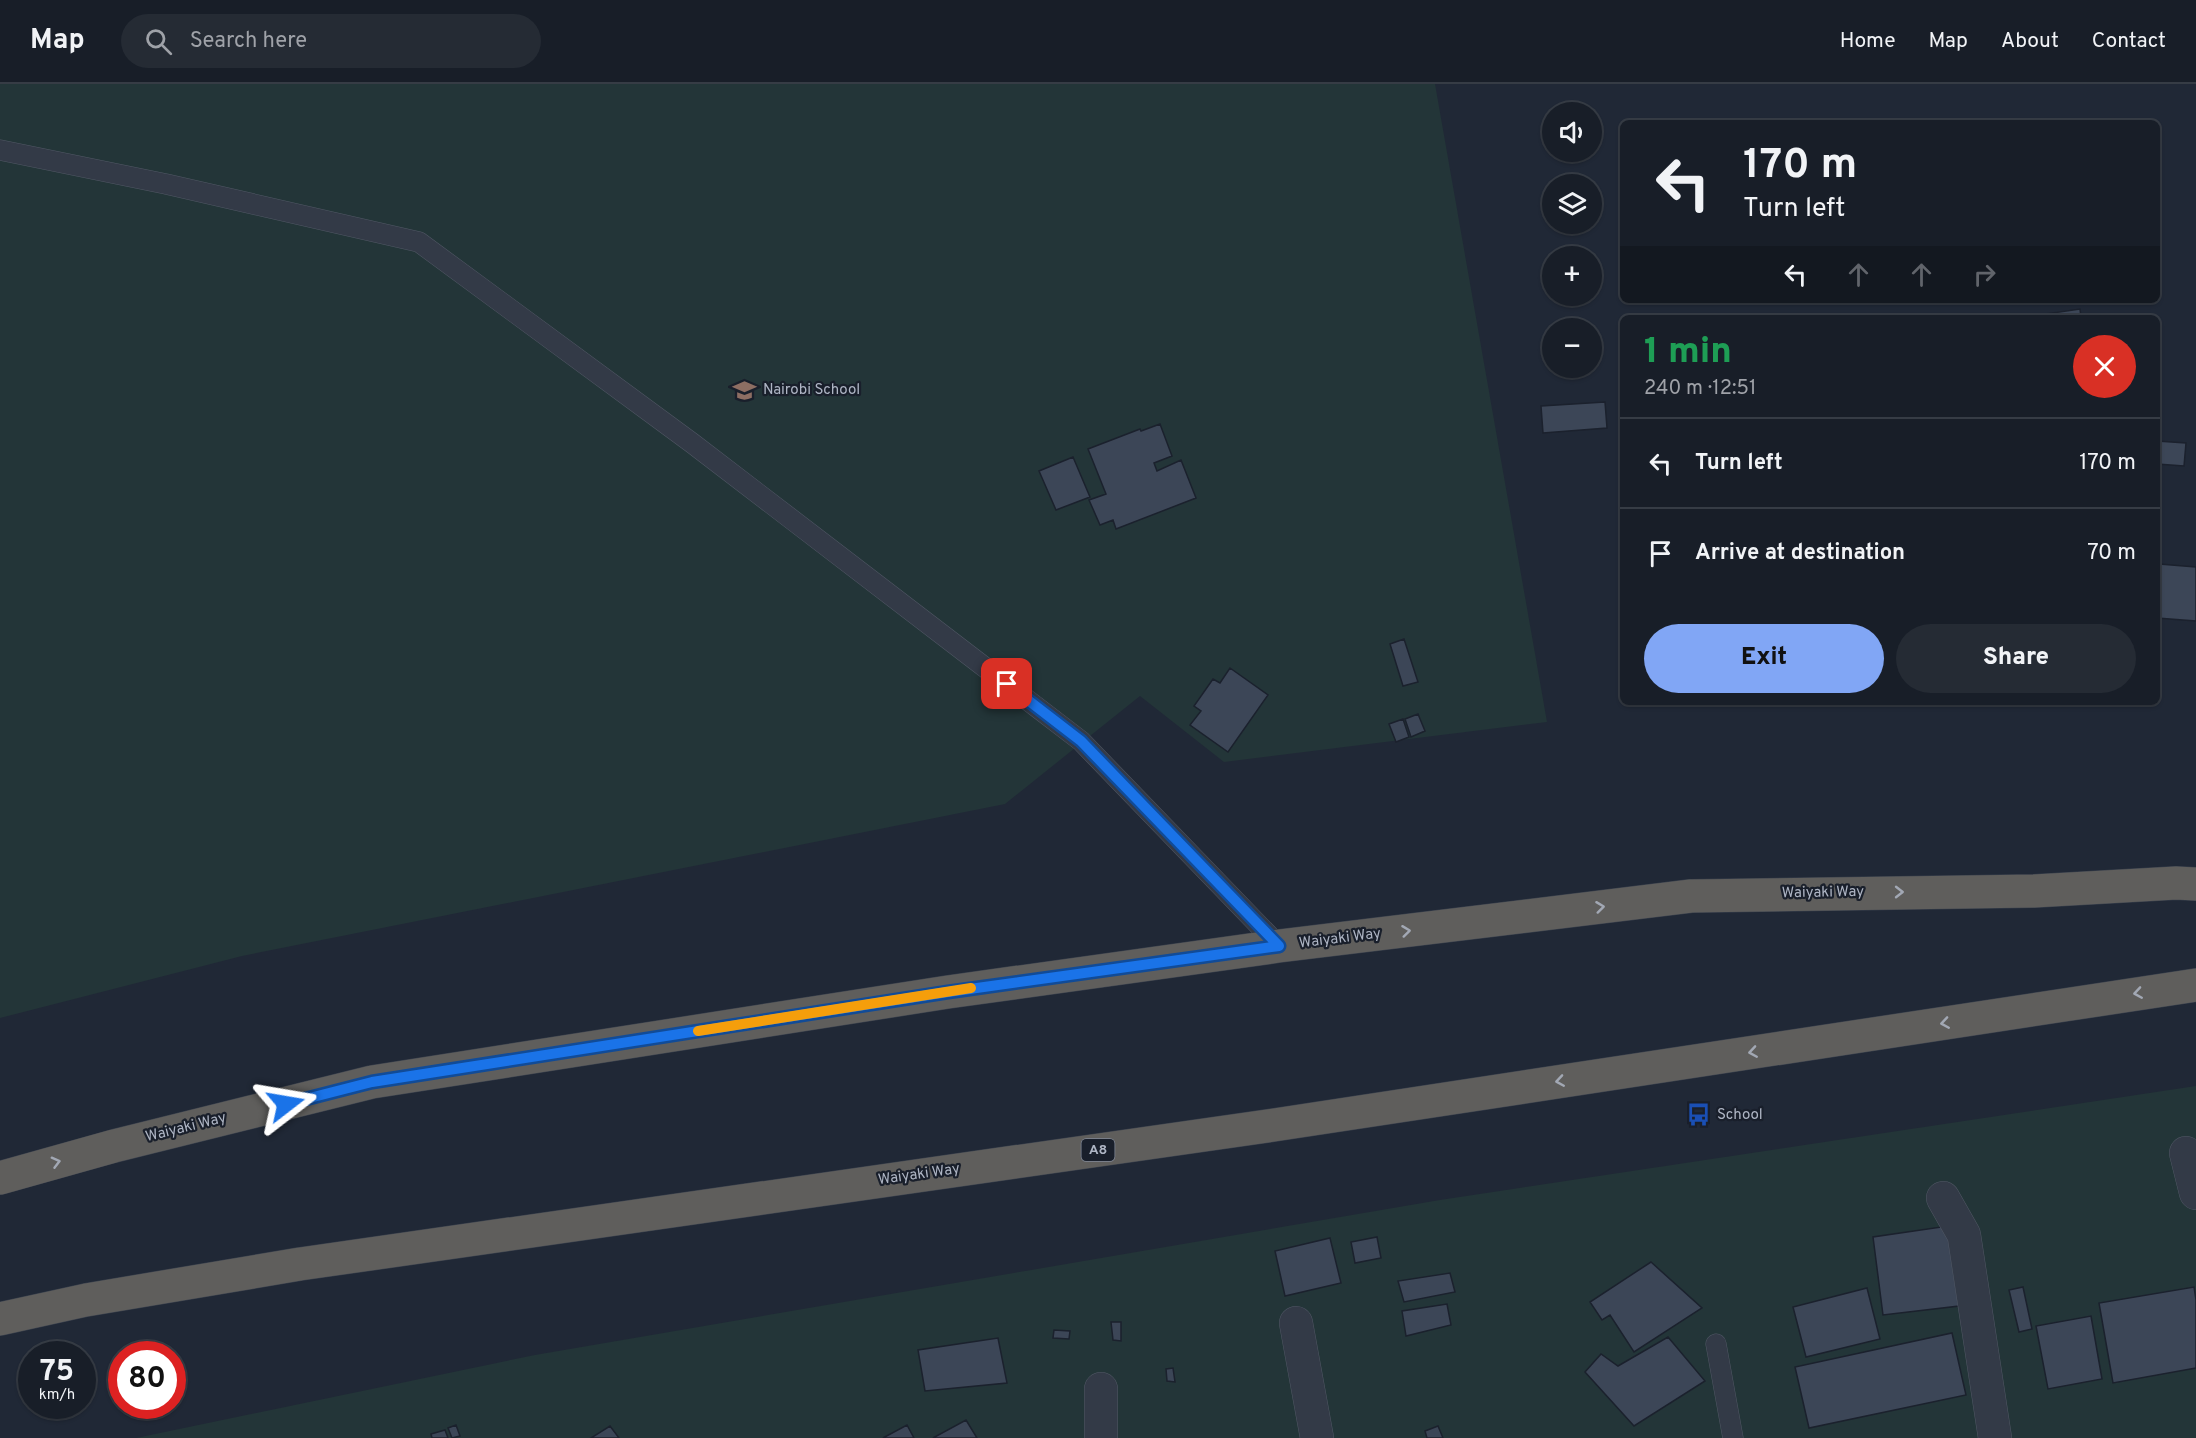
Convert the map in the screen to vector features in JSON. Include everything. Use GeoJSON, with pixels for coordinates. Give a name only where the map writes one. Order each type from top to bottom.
{"type":"FeatureCollection","features":[{"type":"Feature","properties":{"kind":"highway","name":"Waiyaki Way"},"geometry":{"type":"LineString","coordinates":[[0,1178],[114,1146],[372,1082],[948,992],[1279,946],[1691,896],[2034,891],[2176,883],[2196,884]]}},
{"type":"Feature","properties":{"kind":"highway","name":"Waiyaki Way"},"geometry":{"type":"LineString","coordinates":[[0,1319],[86,1300],[300,1264],[1251,1128],[2196,985]]}},
{"type":"Feature","properties":{"kind":"street"},"geometry":{"type":"LineString","coordinates":[[2186,1153],[2196,1193]]}},
{"type":"Feature","properties":{"kind":"street"},"geometry":{"type":"LineString","coordinates":[[1943,1198],[1964,1235],[1995,1438]]}},
{"type":"Feature","properties":{"kind":"street"},"geometry":{"type":"LineString","coordinates":[[1296,1323],[1317,1438]]}},
{"type":"Feature","properties":{"kind":"street"},"geometry":{"type":"LineString","coordinates":[[1101,1389],[1101,1438]]}},
{"type":"Feature","properties":{"kind":"lane"},"geometry":{"type":"LineString","coordinates":[[0,150],[166,184],[419,242],[692,443],[1081,741],[1279,946]]}},
{"type":"Feature","properties":{"kind":"lane"},"geometry":{"type":"LineString","coordinates":[[1716,1344],[1733,1438]]}},
{"type":"Feature","properties":{"kind":"shaded area","name":"Nairobi School"},"geometry":{"type":"Polygon","coordinates":[[[0,84],[1435,84],[1547,722],[1224,762],[1140,696],[1005,804],[242,956],[0,1018],[0,84]]]}},
{"type":"Feature","properties":{"kind":"shaded area"},"geometry":{"type":"Polygon","coordinates":[[[2196,1086],[2196,1438],[136,1438],[535,1355],[1440,1200],[2196,1086]]]}},
{"type":"Feature","properties":{"kind":"building"},"geometry":{"type":"Polygon","coordinates":[[[2080,309],[2081,315],[2039,315],[2080,309]]]}},
{"type":"Feature","properties":{"kind":"building"},"geometry":{"type":"Polygon","coordinates":[[[1605,402],[1607,428],[1543,433],[1541,406],[1605,402]]]}},
{"type":"Feature","properties":{"kind":"building"},"geometry":{"type":"Polygon","coordinates":[[[1160,424],[1172,456],[1154,463],[1157,471],[1181,460],[1196,498],[1116,529],[1113,520],[1100,525],[1089,500],[1106,494],[1088,449],[1140,429],[1141,431],[1160,424]]]}},
{"type":"Feature","properties":{"kind":"building"},"geometry":{"type":"Polygon","coordinates":[[[2160,441],[2186,443],[2184,466],[2160,464],[2160,441]]]}},
{"type":"Feature","properties":{"kind":"building"},"geometry":{"type":"Polygon","coordinates":[[[1073,457],[1090,497],[1056,510],[1039,471],[1073,457]]]}},
{"type":"Feature","properties":{"kind":"building"},"geometry":{"type":"Polygon","coordinates":[[[2160,564],[2196,567],[2196,621],[2160,618],[2160,564]]]}},
{"type":"Feature","properties":{"kind":"building"},"geometry":{"type":"Polygon","coordinates":[[[1404,639],[1418,682],[1403,686],[1390,644],[1404,639]]]}},
{"type":"Feature","properties":{"kind":"building"},"geometry":{"type":"Polygon","coordinates":[[[1230,668],[1268,695],[1228,752],[1190,725],[1201,711],[1194,706],[1213,679],[1220,683],[1230,668]]]}},
{"type":"Feature","properties":{"kind":"building"},"geometry":{"type":"Polygon","coordinates":[[[1418,714],[1425,731],[1411,737],[1405,719],[1418,714]]]}},
{"type":"Feature","properties":{"kind":"building"},"geometry":{"type":"Polygon","coordinates":[[[1403,719],[1409,737],[1396,742],[1389,724],[1403,719]]]}},
{"type":"Feature","properties":{"kind":"building"},"geometry":{"type":"Polygon","coordinates":[[[1948,1226],[1959,1306],[1883,1315],[1873,1237],[1948,1226]]]}},
{"type":"Feature","properties":{"kind":"building"},"geometry":{"type":"Polygon","coordinates":[[[1377,1237],[1381,1258],[1355,1263],[1351,1242],[1377,1237]]]}},
{"type":"Feature","properties":{"kind":"building"},"geometry":{"type":"Polygon","coordinates":[[[1330,1238],[1341,1283],[1285,1296],[1275,1251],[1330,1238]]]}},
{"type":"Feature","properties":{"kind":"building"},"geometry":{"type":"Polygon","coordinates":[[[1651,1262],[1702,1308],[1634,1352],[1610,1315],[1602,1320],[1590,1302],[1651,1262]]]}},
{"type":"Feature","properties":{"kind":"building"},"geometry":{"type":"Polygon","coordinates":[[[1450,1273],[1455,1292],[1404,1302],[1398,1281],[1450,1273]]]}},
{"type":"Feature","properties":{"kind":"building"},"geometry":{"type":"Polygon","coordinates":[[[2023,1287],[2032,1329],[2019,1332],[2009,1290],[2023,1287]]]}},
{"type":"Feature","properties":{"kind":"building"},"geometry":{"type":"Polygon","coordinates":[[[2194,1287],[2196,1368],[2113,1383],[2099,1303],[2194,1287]]]}},
{"type":"Feature","properties":{"kind":"building"},"geometry":{"type":"Polygon","coordinates":[[[1867,1288],[1880,1339],[1806,1357],[1793,1307],[1867,1288]]]}},
{"type":"Feature","properties":{"kind":"building"},"geometry":{"type":"Polygon","coordinates":[[[1447,1304],[1451,1325],[1406,1336],[1402,1311],[1447,1304]]]}},
{"type":"Feature","properties":{"kind":"building"},"geometry":{"type":"Polygon","coordinates":[[[2091,1316],[2102,1379],[2048,1389],[2036,1326],[2091,1316]]]}},
{"type":"Feature","properties":{"kind":"building"},"geometry":{"type":"Polygon","coordinates":[[[1111,1322],[1121,1322],[1121,1341],[1113,1340],[1111,1322]]]}},
{"type":"Feature","properties":{"kind":"building"},"geometry":{"type":"Polygon","coordinates":[[[1054,1330],[1070,1331],[1069,1339],[1053,1338],[1054,1330]]]}},
{"type":"Feature","properties":{"kind":"building"},"geometry":{"type":"Polygon","coordinates":[[[1952,1333],[1966,1395],[1809,1428],[1795,1367],[1952,1333]]]}},
{"type":"Feature","properties":{"kind":"building"},"geometry":{"type":"Polygon","coordinates":[[[1668,1337],[1705,1381],[1634,1426],[1585,1372],[1601,1354],[1618,1366],[1668,1337]]]}},
{"type":"Feature","properties":{"kind":"building"},"geometry":{"type":"Polygon","coordinates":[[[998,1338],[1007,1383],[925,1391],[918,1350],[998,1338]]]}},
{"type":"Feature","properties":{"kind":"building"},"geometry":{"type":"Polygon","coordinates":[[[1173,1368],[1175,1382],[1167,1381],[1166,1369],[1173,1368]]]}},
{"type":"Feature","properties":{"kind":"building"},"geometry":{"type":"Polygon","coordinates":[[[966,1420],[977,1438],[933,1438],[966,1420]]]}},
{"type":"Feature","properties":{"kind":"building"},"geometry":{"type":"Polygon","coordinates":[[[456,1425],[460,1436],[452,1438],[448,1428],[456,1425]]]}},
{"type":"Feature","properties":{"kind":"building"},"geometry":{"type":"Polygon","coordinates":[[[907,1425],[914,1438],[883,1438],[907,1425]]]}},
{"type":"Feature","properties":{"kind":"building"},"geometry":{"type":"Polygon","coordinates":[[[610,1426],[619,1438],[591,1438],[610,1426]]]}},
{"type":"Feature","properties":{"kind":"building"},"geometry":{"type":"Polygon","coordinates":[[[1438,1426],[1443,1438],[1427,1438],[1425,1431],[1438,1426]]]}},
{"type":"Feature","properties":{"kind":"building"},"geometry":{"type":"Polygon","coordinates":[[[445,1430],[448,1438],[432,1438],[431,1434],[445,1430]]]}},
{"type":"Feature","properties":{"kind":"slow traffic"},"geometry":{"type":"LineString","coordinates":[[698,1031],[971,988]]}},
{"type":"Feature","properties":{"kind":"place","name":"Nairobi School"},"geometry":{"type":"Point","coordinates":[745,390]}},
{"type":"Feature","properties":{"kind":"place","name":"School"},"geometry":{"type":"Point","coordinates":[1699,1115]}},
{"type":"Feature","properties":{"kind":"route"},"geometry":{"type":"LineString","coordinates":[[286,1104],[372,1082],[948,992],[1279,946],[1081,741],[1007,684]]}}]}
